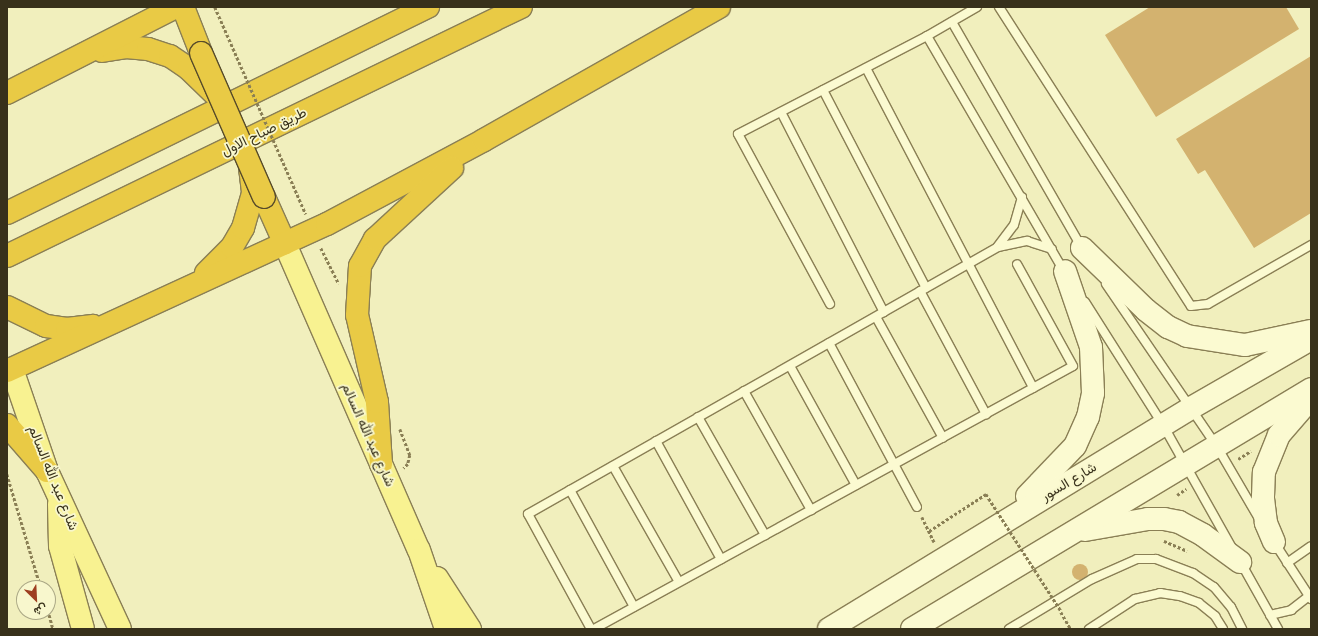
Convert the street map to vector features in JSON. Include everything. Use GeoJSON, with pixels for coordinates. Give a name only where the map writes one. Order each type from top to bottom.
{"type":"FeatureCollection","features":[{"type":"Feature","properties":{"kind":"highway"},"geometry":{"type":"LineString","coordinates":[[7,93],[176,7]]}},
{"type":"Feature","properties":{"kind":"highway"},"geometry":{"type":"LineString","coordinates":[[183,7],[195,61],[222,101],[250,166],[257,202],[285,244]]}},
{"type":"Feature","properties":{"kind":"highway"},"geometry":{"type":"LineString","coordinates":[[7,213],[428,7]]}},
{"type":"Feature","properties":{"kind":"highway","name":"طريق صباح الاول"},"geometry":{"type":"LineString","coordinates":[[7,256],[521,7]]}},
{"type":"Feature","properties":{"kind":"highway"},"geometry":{"type":"LineString","coordinates":[[9,365],[130,314],[285,244],[484,140],[719,7]]}},
{"type":"Feature","properties":{"kind":"highway"},"geometry":{"type":"LineString","coordinates":[[83,54],[126,47],[148,49],[170,56],[195,61]]}},
{"type":"Feature","properties":{"kind":"highway"},"geometry":{"type":"LineString","coordinates":[[7,99],[30,82]]}},
{"type":"Feature","properties":{"kind":"highway"},"geometry":{"type":"LineString","coordinates":[[381,464],[377,402],[357,305],[360,266],[375,239],[398,215],[484,140]]}},
{"type":"Feature","properties":{"kind":"highway"},"geometry":{"type":"LineString","coordinates":[[182,290],[217,264],[232,247],[257,202]]}},
{"type":"Feature","properties":{"kind":"highway"},"geometry":{"type":"LineString","coordinates":[[8,308],[27,319],[67,329],[88,327],[130,314]]}},
{"type":"Feature","properties":{"kind":"highway"},"geometry":{"type":"LineString","coordinates":[[7,425],[46,471]]}},
{"type":"Feature","properties":{"kind":"main road","name":"شارع عبد الله السالم"},"geometry":{"type":"LineString","coordinates":[[285,244],[418,550],[446,629]]}},
{"type":"Feature","properties":{"kind":"main road"},"geometry":{"type":"LineString","coordinates":[[1082,248],[1146,310],[1168,327],[1187,336],[1245,345],[1311,331]]}},
{"type":"Feature","properties":{"kind":"main road"},"geometry":{"type":"LineString","coordinates":[[994,527],[1049,475],[1075,446],[1088,417],[1095,371],[1091,347],[1065,271]]}},
{"type":"Feature","properties":{"kind":"main road","name":"شارع السور"},"geometry":{"type":"LineString","coordinates":[[829,629],[1163,424],[1311,339]]}},
{"type":"Feature","properties":{"kind":"main road","name":"شارع عبد الله السالم"},"geometry":{"type":"LineString","coordinates":[[9,365],[46,471],[120,629]]}},
{"type":"Feature","properties":{"kind":"main road"},"geometry":{"type":"LineString","coordinates":[[912,629],[1311,389]]}},
{"type":"Feature","properties":{"kind":"main road"},"geometry":{"type":"LineString","coordinates":[[1274,542],[1266,523],[1263,497],[1264,472],[1280,435],[1311,398]]}},
{"type":"Feature","properties":{"kind":"main road"},"geometry":{"type":"LineString","coordinates":[[59,499],[60,546],[83,629]]}},
{"type":"Feature","properties":{"kind":"main road"},"geometry":{"type":"LineString","coordinates":[[1070,534],[1142,520],[1164,519],[1179,522],[1203,535],[1240,562]]}},
{"type":"Feature","properties":{"kind":"main road"},"geometry":{"type":"LineString","coordinates":[[418,550],[470,629]]}},
{"type":"Feature","properties":{"kind":"lane"},"geometry":{"type":"LineString","coordinates":[[830,304],[738,134],[927,36],[977,7]]}},
{"type":"Feature","properties":{"kind":"lane"},"geometry":{"type":"LineString","coordinates":[[999,7],[1191,306],[1208,304],[1311,245]]}},
{"type":"Feature","properties":{"kind":"lane"},"geometry":{"type":"LineString","coordinates":[[952,22],[1082,248],[1216,445],[1274,542],[1310,597],[1291,610],[1270,615]]}},
{"type":"Feature","properties":{"kind":"lane"},"geometry":{"type":"LineString","coordinates":[[927,36],[1065,271],[1163,424],[1278,629]]}},
{"type":"Feature","properties":{"kind":"lane"},"geometry":{"type":"LineString","coordinates":[[866,68],[1033,388]]}},
{"type":"Feature","properties":{"kind":"lane"},"geometry":{"type":"LineString","coordinates":[[823,90],[986,414]]}},
{"type":"Feature","properties":{"kind":"lane"},"geometry":{"type":"LineString","coordinates":[[782,112],[884,312]]}},
{"type":"Feature","properties":{"kind":"lane"},"geometry":{"type":"LineString","coordinates":[[998,247],[1014,225],[1022,197]]}},
{"type":"Feature","properties":{"kind":"lane"},"geometry":{"type":"LineString","coordinates":[[591,629],[528,514],[998,247],[1027,241],[1052,249]]}},
{"type":"Feature","properties":{"kind":"lane"},"geometry":{"type":"LineString","coordinates":[[594,629],[1073,366],[1017,264]]}},
{"type":"Feature","properties":{"kind":"lane"},"geometry":{"type":"LineString","coordinates":[[876,317],[943,438]]}},
{"type":"Feature","properties":{"kind":"lane"},"geometry":{"type":"LineString","coordinates":[[830,343],[917,507]]}},
{"type":"Feature","properties":{"kind":"lane"},"geometry":{"type":"LineString","coordinates":[[790,366],[856,485]]}},
{"type":"Feature","properties":{"kind":"lane"},"geometry":{"type":"LineString","coordinates":[[744,391],[811,510]]}},
{"type":"Feature","properties":{"kind":"lane"},"geometry":{"type":"LineString","coordinates":[[698,417],[765,535]]}},
{"type":"Feature","properties":{"kind":"lane"},"geometry":{"type":"LineString","coordinates":[[656,441],[721,559]]}},
{"type":"Feature","properties":{"kind":"lane"},"geometry":{"type":"LineString","coordinates":[[613,466],[680,582]]}},
{"type":"Feature","properties":{"kind":"lane"},"geometry":{"type":"LineString","coordinates":[[570,490],[634,607]]}},
{"type":"Feature","properties":{"kind":"lane"},"geometry":{"type":"LineString","coordinates":[[1287,562],[1311,546]]}},
{"type":"Feature","properties":{"kind":"lane"},"geometry":{"type":"LineString","coordinates":[[1009,629],[1108,570],[1124,562],[1143,559],[1175,565],[1214,587],[1230,607],[1242,629]]}},
{"type":"Feature","properties":{"kind":"lane"},"geometry":{"type":"LineString","coordinates":[[1089,629],[1135,599],[1160,594],[1180,596],[1199,603],[1215,616],[1223,629]]}},
{"type":"Feature","properties":{"kind":"path"},"geometry":{"type":"LineString","coordinates":[[215,7],[306,214]]}},
{"type":"Feature","properties":{"kind":"path"},"geometry":{"type":"LineString","coordinates":[[317,240],[347,300],[357,305]]}},
{"type":"Feature","properties":{"kind":"path"},"geometry":{"type":"LineString","coordinates":[[7,474],[40,580]]}},
{"type":"Feature","properties":{"kind":"path"},"geometry":{"type":"LineString","coordinates":[[929,531],[986,494],[1071,629]]}},
{"type":"Feature","properties":{"kind":"path"},"geometry":{"type":"LineString","coordinates":[[1157,537],[1191,552]]}},
{"type":"Feature","properties":{"kind":"path"},"geometry":{"type":"LineString","coordinates":[[1031,575],[1043,569]]}},
{"type":"Feature","properties":{"kind":"building"},"geometry":{"type":"Polygon","coordinates":[[[1150,7],[1286,7],[1299,29],[1156,117],[1105,35],[1150,7]]]}},
{"type":"Feature","properties":{"kind":"building"},"geometry":{"type":"Polygon","coordinates":[[[1311,56],[1311,213],[1254,248],[1205,170],[1198,174],[1176,139],[1311,56]]]}},
{"type":"Feature","properties":{"kind":"building"},"geometry":{"type":"Polygon","coordinates":[[[1080,564],[1086,566],[1088,572],[1086,578],[1080,580],[1074,578],[1072,572],[1074,566],[1080,564]]]}}]}
